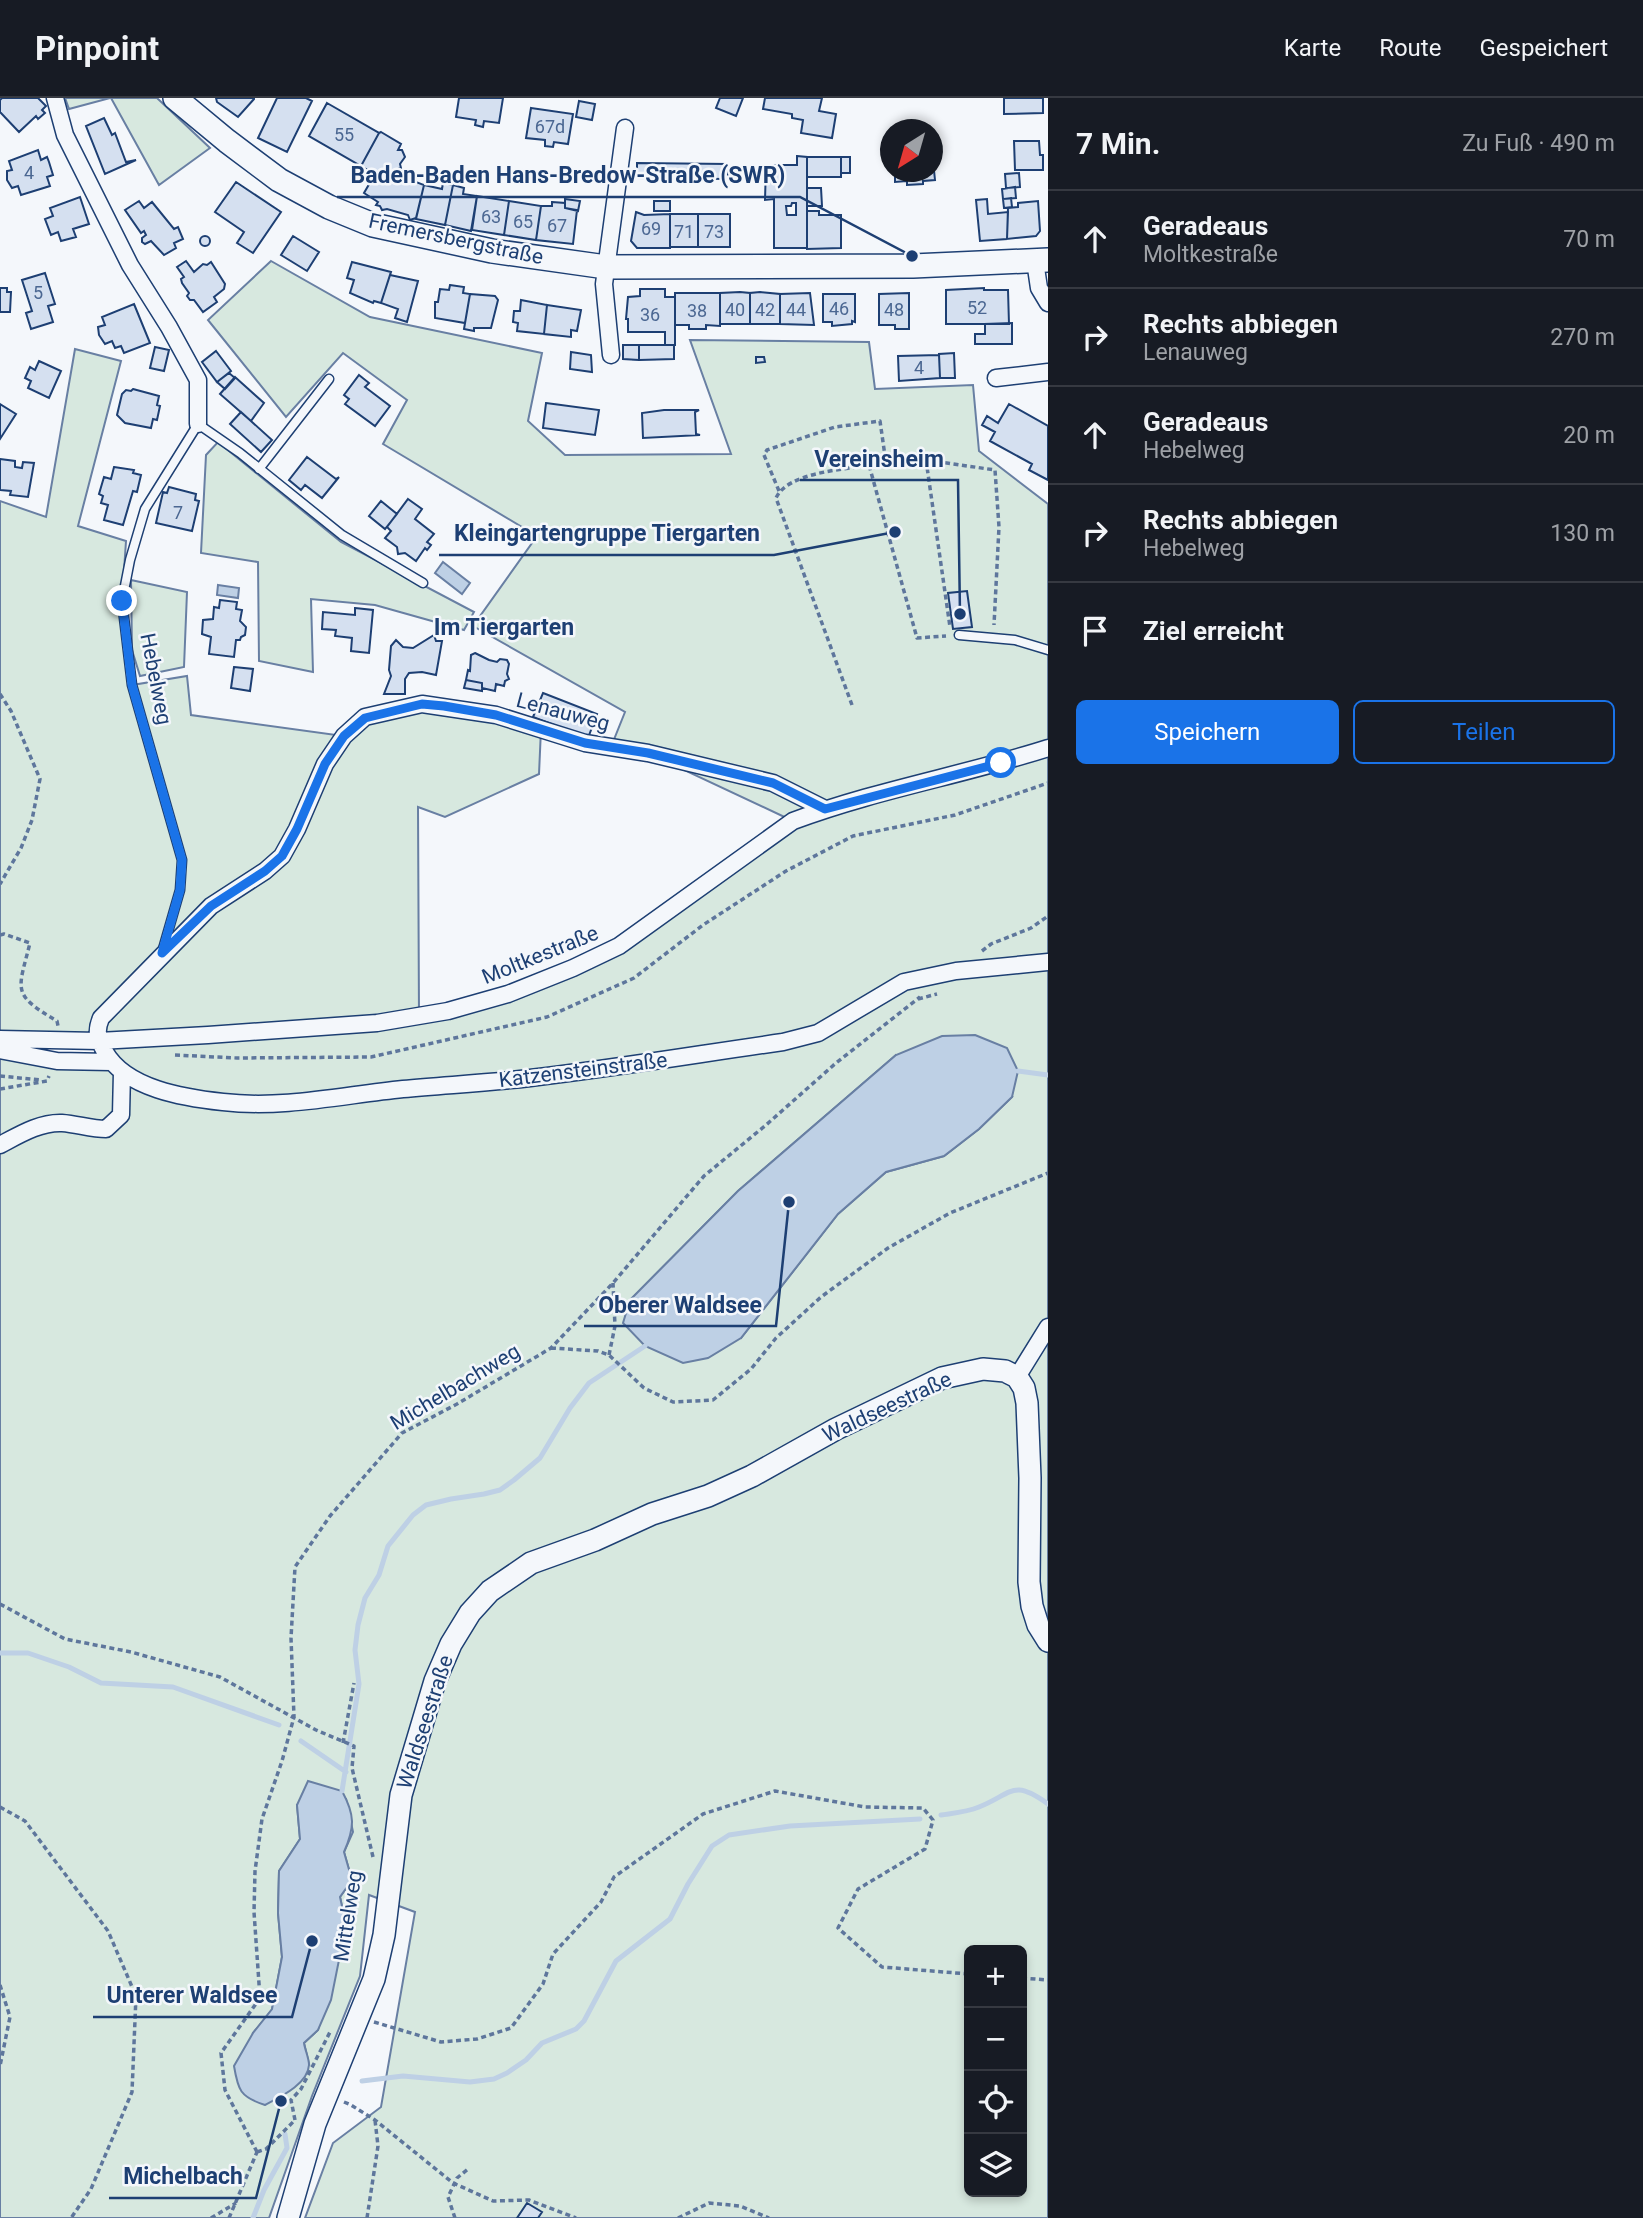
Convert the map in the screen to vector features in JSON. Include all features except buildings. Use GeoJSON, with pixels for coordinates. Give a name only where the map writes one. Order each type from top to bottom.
{"type":"FeatureCollection","features":[{"type":"Feature","properties":{"kind":"main road","name":"Fremersbergstraße"},"geometry":{"type":"LineString","coordinates":[[176,98],[279,180],[329,207],[373,225],[492,251],[606,267],[913,266],[1042,261]]}},
{"type":"Feature","properties":{"kind":"street"},"geometry":{"type":"LineString","coordinates":[[55,98],[65,135],[112,230],[198,380],[198,424]]}},
{"type":"Feature","properties":{"kind":"street"},"geometry":{"type":"LineString","coordinates":[[611,355],[604,284],[625,128]]}},
{"type":"Feature","properties":{"kind":"street"},"geometry":{"type":"LineString","coordinates":[[1042,261],[1039,288],[1048,303]]}},
{"type":"Feature","properties":{"kind":"street"},"geometry":{"type":"LineString","coordinates":[[996,378],[1048,372]]}},
{"type":"Feature","properties":{"kind":"street","name":"Lenauweg"},"geometry":{"type":"LineString","coordinates":[[211,906],[265,871],[282,856],[297,829],[325,764],[344,736],[365,718],[422,704],[496,715],[585,743],[648,753],[773,783],[825,809]]}},
{"type":"Feature","properties":{"kind":"street","name":"Moltkestraße"},"geometry":{"type":"LineString","coordinates":[[0,1039],[99,1041],[377,1023],[448,1011],[508,994],[619,946],[793,821],[825,809],[1048,748]]}},
{"type":"Feature","properties":{"kind":"street","name":"Hebelweg"},"geometry":{"type":"LineString","coordinates":[[99,1041],[96,1029],[101,1018],[211,906]]}},
{"type":"Feature","properties":{"kind":"street","name":"Katzensteinstraße"},"geometry":{"type":"LineString","coordinates":[[0,1050],[57,1061],[116,1067],[158,1090],[185,1096],[225,1102],[295,1104],[400,1089],[529,1078],[783,1042],[818,1033],[904,982],[956,971],[1048,962]]}},
{"type":"Feature","properties":{"kind":"street"},"geometry":{"type":"LineString","coordinates":[[0,1145],[48,1124],[62,1123],[106,1129],[121,1115],[116,1067],[99,1041]]}},
{"type":"Feature","properties":{"kind":"street"},"geometry":{"type":"LineString","coordinates":[[1048,1327],[1017,1377],[1024,1388],[1030,1424],[1029,1582],[1038,1625],[1048,1641]]}},
{"type":"Feature","properties":{"kind":"street","name":"Waldseestraße"},"geometry":{"type":"LineString","coordinates":[[288,2218],[315,2124],[374,1979],[384,1935],[401,1795],[435,1681],[451,1644],[470,1613],[490,1591],[531,1563],[595,1540],[652,1514],[719,1491],[942,1378],[983,1369],[1005,1371],[1017,1377]]}},
{"type":"Feature","properties":{"kind":"lane"},"geometry":{"type":"LineString","coordinates":[[259,468],[329,379]]}},
{"type":"Feature","properties":{"kind":"lane"},"geometry":{"type":"LineString","coordinates":[[198,424],[240,453],[342,535],[423,583]]}},
{"type":"Feature","properties":{"kind":"lane","name":"Hebelweg"},"geometry":{"type":"LineString","coordinates":[[162,953],[180,890],[182,860],[132,685],[122,601],[130,559],[145,509],[198,424]]}},
{"type":"Feature","properties":{"kind":"lane"},"geometry":{"type":"LineString","coordinates":[[959,635],[1016,640],[1048,650]]}},
{"type":"Feature","properties":{"kind":"path"},"geometry":{"type":"LineString","coordinates":[[779,491],[764,455],[767,450],[835,428],[880,421],[886,464]]}},
{"type":"Feature","properties":{"kind":"path"},"geometry":{"type":"LineString","coordinates":[[869,465],[917,638],[952,636],[926,460]]}},
{"type":"Feature","properties":{"kind":"path"},"geometry":{"type":"LineString","coordinates":[[852,705],[776,498],[779,491],[799,478],[869,465],[926,460],[995,470],[999,527],[994,638]]}},
{"type":"Feature","properties":{"kind":"path"},"geometry":{"type":"LineString","coordinates":[[0,694],[11,711],[40,779],[32,820],[21,848],[0,884]]}},
{"type":"Feature","properties":{"kind":"path"},"geometry":{"type":"LineString","coordinates":[[956,971],[990,944],[1031,929],[1048,916]]}},
{"type":"Feature","properties":{"kind":"path"},"geometry":{"type":"LineString","coordinates":[[0,935],[30,943],[21,992],[30,1005],[57,1021]]}},
{"type":"Feature","properties":{"kind":"path","name":"Michelbachweg"},"geometry":{"type":"LineString","coordinates":[[257,2152],[225,2090],[221,2053],[260,1998],[254,1912],[255,1871],[262,1819],[294,1717],[291,1638],[295,1567],[330,1516],[402,1433],[551,1348],[613,1283],[704,1176],[836,1063],[916,1000]]}},
{"type":"Feature","properties":{"kind":"path"},"geometry":{"type":"LineString","coordinates":[[0,1076],[47,1081]]}},
{"type":"Feature","properties":{"kind":"path"},"geometry":{"type":"LineString","coordinates":[[551,1348],[598,1351],[610,1355],[644,1388],[673,1402],[713,1399],[751,1369],[776,1338],[821,1297],[888,1248],[950,1213],[1048,1173]]}},
{"type":"Feature","properties":{"kind":"path"},"geometry":{"type":"LineString","coordinates":[[610,1355],[615,1326],[613,1283]]}},
{"type":"Feature","properties":{"kind":"path"},"geometry":{"type":"LineString","coordinates":[[0,1604],[65,1639],[131,1652],[219,1677],[345,1743],[354,1683]]}},
{"type":"Feature","properties":{"kind":"path","name":"Mittelweg"},"geometry":{"type":"LineString","coordinates":[[345,1743],[353,1746],[352,1768],[373,1860]]}},
{"type":"Feature","properties":{"kind":"path"},"geometry":{"type":"LineString","coordinates":[[359,2017],[441,2042],[477,2039],[511,2028],[543,1984],[553,1954],[601,1902],[614,1877],[703,1814],[775,1791],[865,1807],[923,1808],[933,1820],[925,1849],[858,1889],[838,1928],[881,1967],[964,1974]]}},
{"type":"Feature","properties":{"kind":"path"},"geometry":{"type":"LineString","coordinates":[[0,1807],[24,1821],[108,1931],[136,1996],[132,2092],[91,2189],[71,2218]]}},
{"type":"Feature","properties":{"kind":"path"},"geometry":{"type":"LineString","coordinates":[[1027,1978],[1048,1980]]}},
{"type":"Feature","properties":{"kind":"path"},"geometry":{"type":"LineString","coordinates":[[0,1985],[10,2017],[0,2066]]}},
{"type":"Feature","properties":{"kind":"path"},"geometry":{"type":"LineString","coordinates":[[229,2218],[257,2152],[266,2149],[295,2120],[291,2100],[300,2089],[327,2035],[338,2025]]}},
{"type":"Feature","properties":{"kind":"path"},"geometry":{"type":"LineString","coordinates":[[327,2098],[351,2105],[375,2120],[453,2183],[493,2201],[529,2200],[576,2218]]}},
{"type":"Feature","properties":{"kind":"path"},"geometry":{"type":"LineString","coordinates":[[367,2218],[378,2146],[375,2120]]}},
{"type":"Feature","properties":{"kind":"path"},"geometry":{"type":"LineString","coordinates":[[455,2218],[448,2197],[453,2183],[468,2169]]}},
{"type":"Feature","properties":{"kind":"path"},"geometry":{"type":"LineString","coordinates":[[211,2218],[237,2202]]}},
{"type":"Feature","properties":{"kind":"path"},"geometry":{"type":"LineString","coordinates":[[678,2218],[709,2203],[740,2206],[769,2218]]}},
{"type":"Feature","properties":{"kind":"shaded area"},"geometry":{"type":"Polygon","coordinates":[[[65,98],[110,98],[69,109],[65,98]]]}},
{"type":"Feature","properties":{"kind":"shaded area"},"geometry":{"type":"Polygon","coordinates":[[[111,98],[157,98],[210,148],[159,185],[111,98]]]}},
{"type":"Feature","properties":{"kind":"shaded area"},"geometry":{"type":"Polygon","coordinates":[[[271,261],[370,317],[542,353],[528,421],[565,455],[731,454],[690,340],[869,342],[875,389],[973,385],[979,451],[1048,504],[1048,2218],[305,2218],[333,2143],[381,2107],[415,1912],[369,1895],[360,1976],[312,2096],[269,2218],[0,2218],[0,1050],[110,1062],[99,1041],[0,1039],[0,501],[46,517],[75,349],[121,361],[78,526],[126,541],[122,601],[132,685],[187,676],[191,715],[343,736],[365,717],[422,704],[541,729],[539,774],[445,817],[418,807],[419,1015],[573,968],[793,821],[648,753],[611,747],[625,712],[473,626],[537,536],[383,444],[407,400],[343,353],[286,417],[208,320],[271,261]],[[896,1055],[738,1191],[630,1300],[741,1338],[838,1214],[886,1172],[944,1156],[979,1129],[1012,1097],[896,1055]],[[346,1799],[297,1805],[300,1839],[279,1871],[278,1913],[282,1957],[272,2010],[253,2033],[309,2064],[304,2043],[318,2030],[346,1925],[340,1897],[352,1880],[344,1852],[353,1832],[346,1799]]]}},
{"type":"Feature","properties":{"kind":"shaded area"},"geometry":{"type":"Polygon","coordinates":[[[218,442],[341,542],[474,612],[464,630],[375,605],[311,599],[313,672],[259,661],[258,562],[201,553],[206,455],[218,442]]]}},
{"type":"Feature","properties":{"kind":"shaded area"},"geometry":{"type":"Polygon","coordinates":[[[131,580],[187,592],[184,667],[140,676],[132,650],[131,580]]]}},
{"type":"Feature","properties":{"kind":"water"},"geometry":{"type":"Polygon","coordinates":[[[443,562],[470,583],[462,594],[435,573],[443,562]]]}},
{"type":"Feature","properties":{"kind":"water"},"geometry":{"type":"Polygon","coordinates":[[[218,585],[239,588],[238,598],[217,595],[218,585]]]}},
{"type":"Feature","properties":{"kind":"water"},"geometry":{"type":"Polygon","coordinates":[[[975,1035],[1007,1048],[1018,1071],[1012,1097],[979,1129],[944,1156],[886,1172],[838,1214],[741,1338],[708,1358],[683,1363],[645,1346],[623,1323],[630,1300],[738,1191],[896,1055],[942,1036],[975,1035]]]}},
{"type":"Feature","properties":{"kind":"water"},"geometry":{"type":"Polygon","coordinates":[[[308,1781],[342,1791],[346,1799],[352,1821],[344,1852],[352,1880],[340,1897],[346,1925],[331,2000],[318,2030],[304,2043],[309,2062],[307,2072],[299,2084],[265,2105],[250,2099],[242,2092],[234,2066],[253,2033],[272,2009],[282,1957],[278,1913],[279,1871],[300,1839],[297,1805],[308,1781]]]}},
{"type":"Feature","properties":{"kind":"waterway"},"geometry":{"type":"LineString","coordinates":[[1018,1071],[1048,1075]]}},
{"type":"Feature","properties":{"kind":"waterway"},"geometry":{"type":"LineString","coordinates":[[342,1791],[359,1684],[355,1650],[358,1625],[365,1598],[379,1575],[388,1546],[413,1515],[426,1505],[500,1490],[514,1480],[540,1458],[570,1408],[589,1383],[645,1346]]}},
{"type":"Feature","properties":{"kind":"waterway"},"geometry":{"type":"LineString","coordinates":[[0,1653],[28,1653],[69,1667],[101,1683],[173,1687],[279,1725]]}},
{"type":"Feature","properties":{"kind":"waterway"},"geometry":{"type":"LineString","coordinates":[[301,1741],[346,1772]]}},
{"type":"Feature","properties":{"kind":"waterway"},"geometry":{"type":"LineString","coordinates":[[941,1815],[974,1809],[1006,1793],[1019,1790],[1048,1804]]}},
{"type":"Feature","properties":{"kind":"waterway"},"geometry":{"type":"LineString","coordinates":[[362,2081],[403,2076],[470,2082],[494,2079],[526,2060],[542,2043],[576,2029],[584,2021],[616,1961],[670,1919],[712,1846],[729,1835],[790,1826],[920,1819]]}},
{"type":"Feature","properties":{"kind":"waterway"},"geometry":{"type":"LineString","coordinates":[[281,2101],[282,2096]]}},
{"type":"Feature","properties":{"kind":"waterway"},"geometry":{"type":"LineString","coordinates":[[253,2218],[264,2190],[287,2148],[285,2134]]}},
{"type":"Feature","properties":{"kind":"place","name":"Baden-Baden Hans-Bredow-Straße (SWR)"},"geometry":{"type":"Point","coordinates":[912,256]}},
{"type":"Feature","properties":{"kind":"place","name":"Kleingartengruppe Tiergarten"},"geometry":{"type":"Point","coordinates":[895,532]}},
{"type":"Feature","properties":{"kind":"place","name":"Vereinsheim"},"geometry":{"type":"Point","coordinates":[960,614]}},
{"type":"Feature","properties":{"kind":"place","name":"Oberer Waldsee"},"geometry":{"type":"Point","coordinates":[789,1202]}},
{"type":"Feature","properties":{"kind":"place","name":"Unterer Waldsee"},"geometry":{"type":"Point","coordinates":[312,1941]}},
{"type":"Feature","properties":{"kind":"place","name":"Michelbach"},"geometry":{"type":"Point","coordinates":[281,2101]}},
{"type":"Feature","properties":{"kind":"district","name":"Im Tiergarten"},"geometry":{"type":"Point","coordinates":[504,627]}},
{"type":"Feature","properties":{"kind":"route"},"geometry":{"type":"LineString","coordinates":[[122,601],[132,685],[182,860],[180,890],[162,953],[211,906],[265,871],[282,856],[297,829],[325,764],[344,736],[365,718],[422,704],[496,715],[585,743],[648,753],[773,783],[825,809],[1001,763]]}}]}
